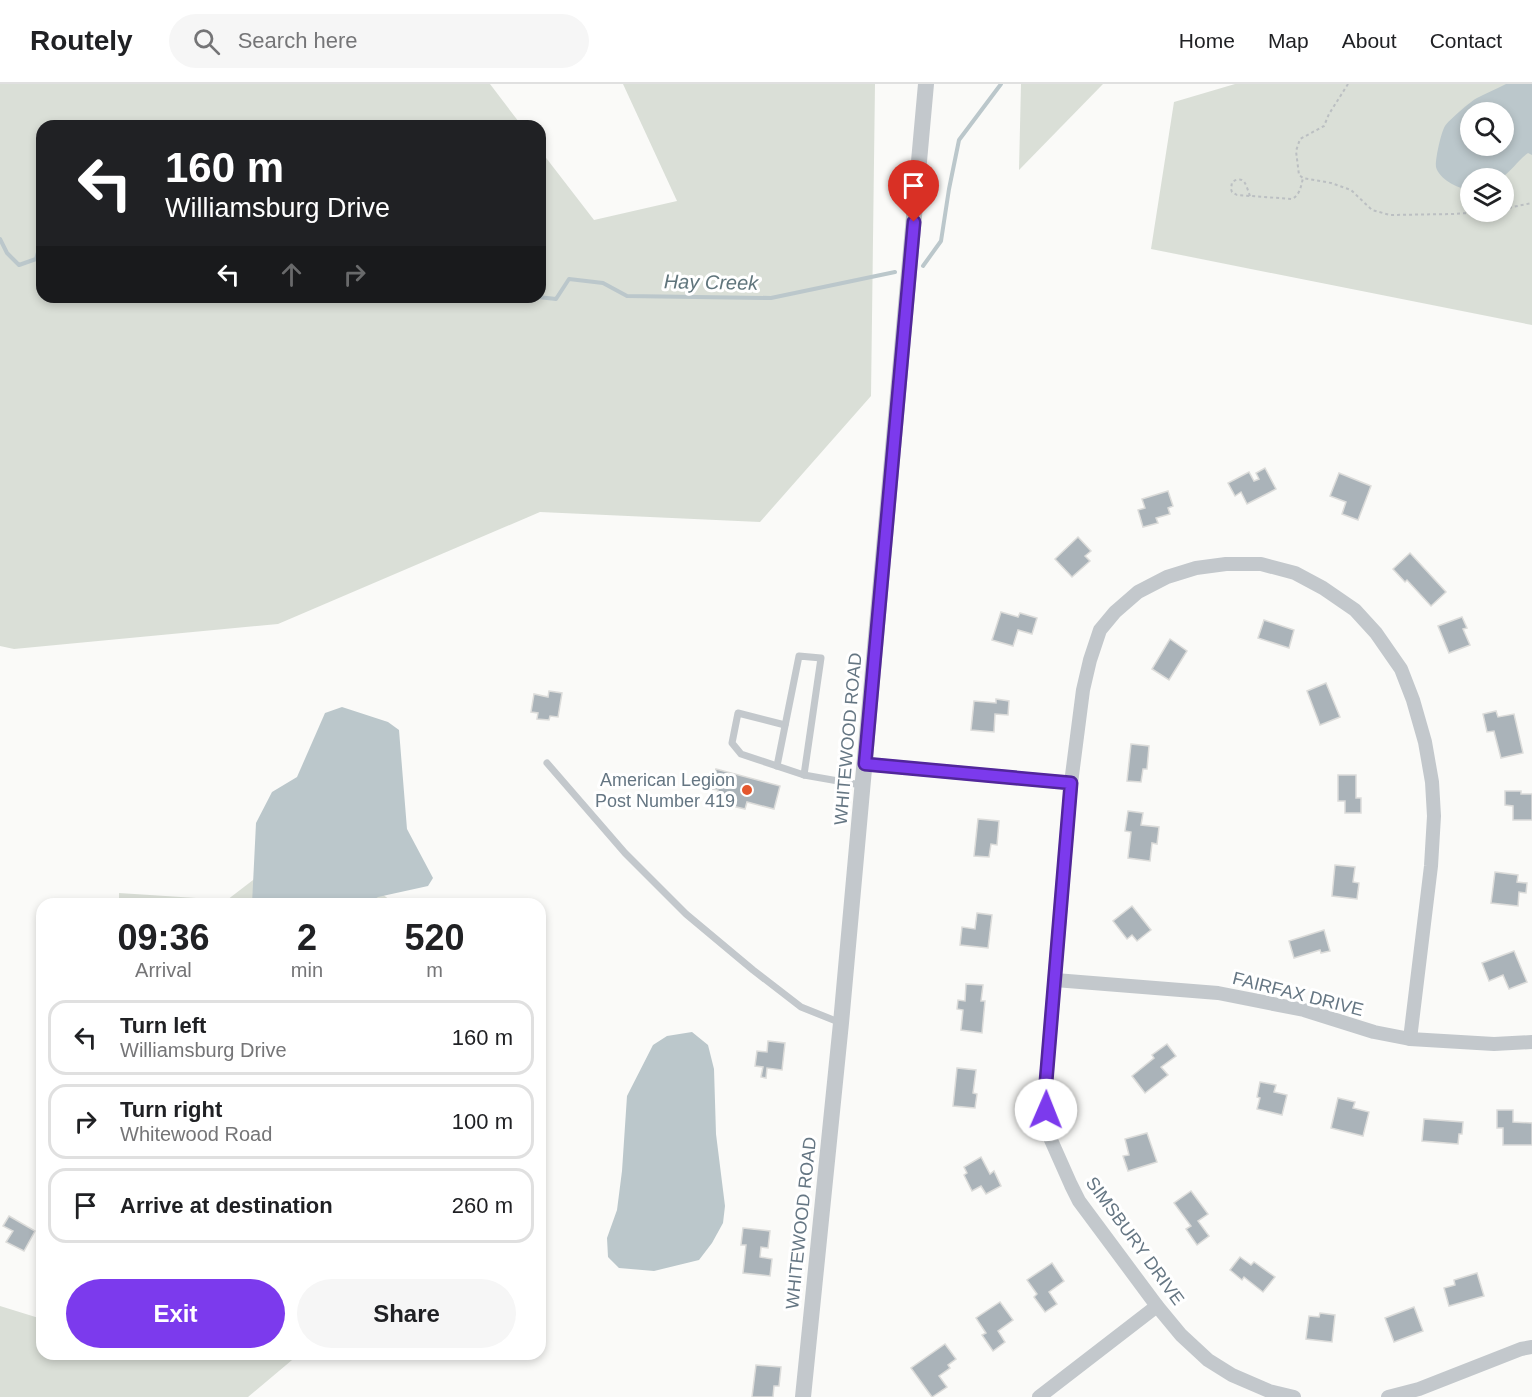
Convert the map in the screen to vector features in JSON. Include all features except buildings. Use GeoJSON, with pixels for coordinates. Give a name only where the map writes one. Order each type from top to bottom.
{"type":"FeatureCollection","features":[{"type":"Feature","properties":{"kind":"street","name":"WHITEWOOD ROAD"},"geometry":{"type":"LineString","coordinates":[[803,1397],[841,1023],[926,84]]}},
{"type":"Feature","properties":{"kind":"street","name":"SIMSBURY DRIVE"},"geometry":{"type":"LineString","coordinates":[[1294,1397],[1269,1391],[1232,1375],[1208,1360],[1181,1335],[1079,1202],[1051,1140],[1046,1110],[1046,1082],[1071,783],[1083,690],[1100,630],[1115,612],[1138,592],[1167,577],[1196,568],[1226,564],[1261,564],[1295,573],[1323,588],[1355,610],[1376,633],[1401,669],[1425,742],[1432,782],[1434,816],[1431,866],[1410,1039]]}},
{"type":"Feature","properties":{"kind":"street"},"geometry":{"type":"LineString","coordinates":[[865,764],[1071,783]]}},
{"type":"Feature","properties":{"kind":"street","name":"FAIRFAX DRIVE"},"geometry":{"type":"LineString","coordinates":[[1055,980],[1218,993],[1304,1010],[1374,1032],[1410,1039],[1494,1044],[1532,1042]]}},
{"type":"Feature","properties":{"kind":"street"},"geometry":{"type":"LineString","coordinates":[[1039,1397],[1157,1306]]}},
{"type":"Feature","properties":{"kind":"street"},"geometry":{"type":"LineString","coordinates":[[1388,1397],[1419,1389],[1521,1349],[1532,1347]]}},
{"type":"Feature","properties":{"kind":"lane"},"geometry":{"type":"LineString","coordinates":[[777,766],[799,656],[821,658],[804,775]]}},
{"type":"Feature","properties":{"kind":"lane"},"geometry":{"type":"LineString","coordinates":[[785,725],[738,713],[732,743],[741,754],[804,775],[863,786]]}},
{"type":"Feature","properties":{"kind":"lane"},"geometry":{"type":"LineString","coordinates":[[546,763],[625,853],[686,914],[801,1007],[841,1023]]}},
{"type":"Feature","properties":{"kind":"path"},"geometry":{"type":"LineString","coordinates":[[1348,84],[1324,126],[1300,139],[1296,151],[1299,175],[1352,190],[1372,210],[1390,215],[1460,214]]}},
{"type":"Feature","properties":{"kind":"path"},"geometry":{"type":"LineString","coordinates":[[1250,196],[1242,179],[1232,182],[1232,192],[1237,195],[1250,196],[1292,199],[1297,197],[1303,178]]}},
{"type":"Feature","properties":{"kind":"path"},"geometry":{"type":"LineString","coordinates":[[1514,207],[1532,203]]}},
{"type":"Feature","properties":{"kind":"shaded area"},"geometry":{"type":"Polygon","coordinates":[[[0,84],[490,84],[517,120],[36,120],[36,303],[546,303],[546,158],[594,220],[677,201],[623,84],[875,84],[871,396],[760,522],[540,512],[278,624],[14,649],[0,646],[0,84]]]}},
{"type":"Feature","properties":{"kind":"shaded area"},"geometry":{"type":"Polygon","coordinates":[[[1021,84],[1103,84],[1019,170],[1021,84]]]}},
{"type":"Feature","properties":{"kind":"shaded area"},"geometry":{"type":"Polygon","coordinates":[[[1235,84],[1532,84],[1532,325],[1151,249],[1174,102],[1235,84]]]}},
{"type":"Feature","properties":{"kind":"shaded area"},"geometry":{"type":"Polygon","coordinates":[[[1506,84],[1532,84],[1532,155],[1528,153],[1512,168],[1460,168],[1460,187],[1441,176],[1436,167],[1443,129],[1460,111],[1460,156],[1514,156],[1514,102],[1471,102],[1506,84]]]}},
{"type":"Feature","properties":{"kind":"shaded area"},"geometry":{"type":"Polygon","coordinates":[[[342,707],[388,722],[399,730],[407,829],[433,878],[428,886],[376,898],[252,898],[256,823],[272,792],[297,777],[325,713],[342,707]]]}},
{"type":"Feature","properties":{"kind":"shaded area"},"geometry":{"type":"Polygon","coordinates":[[[309,837],[387,898],[230,898],[309,837]]]}},
{"type":"Feature","properties":{"kind":"shaded area"},"geometry":{"type":"Polygon","coordinates":[[[119,893],[196,898],[119,898],[119,893]]]}},
{"type":"Feature","properties":{"kind":"shaded area"},"geometry":{"type":"Polygon","coordinates":[[[692,1032],[708,1045],[714,1069],[716,1134],[725,1206],[723,1223],[699,1260],[654,1271],[619,1268],[608,1257],[607,1238],[617,1210],[627,1096],[653,1045],[667,1036],[692,1032]]]}},
{"type":"Feature","properties":{"kind":"shaded area"},"geometry":{"type":"Polygon","coordinates":[[[0,1306],[36,1317],[36,1360],[292,1360],[248,1397],[0,1397],[0,1306]]]}},
{"type":"Feature","properties":{"kind":"waterway","name":"Hay Creek"},"geometry":{"type":"LineString","coordinates":[[923,266],[941,241],[959,140],[1001,84]]}},
{"type":"Feature","properties":{"kind":"waterway","name":"Hay Creek"},"geometry":{"type":"LineString","coordinates":[[0,239],[7,253],[19,265],[36,259]]}},
{"type":"Feature","properties":{"kind":"waterway","name":"Hay Creek"},"geometry":{"type":"LineString","coordinates":[[546,298],[556,299],[569,279],[603,283],[627,296],[771,298],[895,272]]}},
{"type":"Feature","properties":{"kind":"place","name":"American Legion Post Number 419"},"geometry":{"type":"Point","coordinates":[747,790]}},
{"type":"Feature","properties":{"kind":"route"},"geometry":{"type":"LineString","coordinates":[[914,222],[865,764],[1071,783],[1046,1082],[1046,1110]]}}]}
